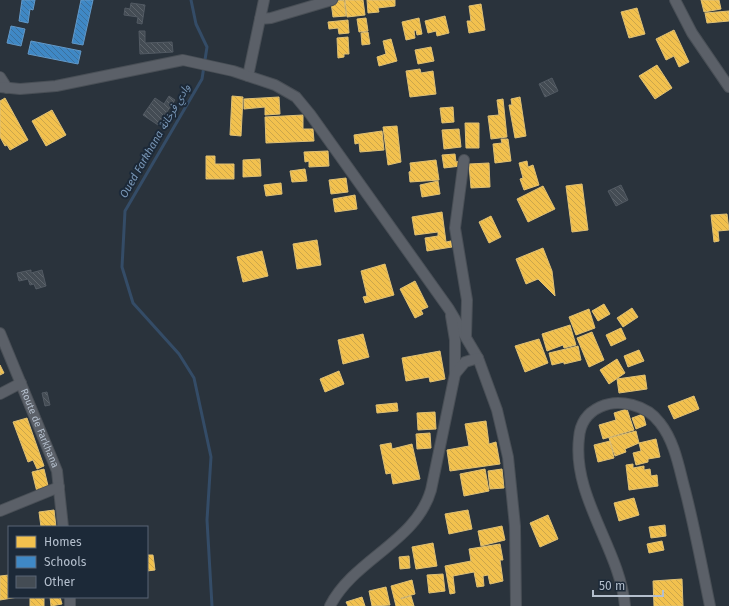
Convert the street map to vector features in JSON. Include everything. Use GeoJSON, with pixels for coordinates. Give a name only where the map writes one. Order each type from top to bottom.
{"type":"FeatureCollection","features":[{"type":"Feature","properties":{"kind":"street"},"geometry":{"type":"LineString","coordinates":[[248,76],[264,0]]}},
{"type":"Feature","properties":{"kind":"street"},"geometry":{"type":"LineString","coordinates":[[260,19],[271,18],[332,0]]}},
{"type":"Feature","properties":{"kind":"street"},"geometry":{"type":"LineString","coordinates":[[675,0],[692,33],[729,87]]}},
{"type":"Feature","properties":{"kind":"street"},"geometry":{"type":"LineString","coordinates":[[0,77],[3,87],[20,89],[56,86],[165,62],[183,60],[194,61],[233,71],[275,85],[296,97],[310,114],[449,309],[478,358],[497,410],[508,457],[515,526],[516,606]]}},
{"type":"Feature","properties":{"kind":"street"},"geometry":{"type":"LineString","coordinates":[[464,160],[455,228],[467,300],[466,336]]}},
{"type":"Feature","properties":{"kind":"street"},"geometry":{"type":"LineString","coordinates":[[330,606],[353,576],[412,525],[428,502],[455,374],[455,340],[449,309]]}},
{"type":"Feature","properties":{"kind":"street","name":"Route de Farkhana"},"geometry":{"type":"LineString","coordinates":[[0,333],[57,471],[63,526]]}},
{"type":"Feature","properties":{"kind":"street"},"geometry":{"type":"LineString","coordinates":[[455,374],[465,362],[478,358]]}},
{"type":"Feature","properties":{"kind":"street"},"geometry":{"type":"LineString","coordinates":[[0,394],[21,383]]}},
{"type":"Feature","properties":{"kind":"street"},"geometry":{"type":"LineString","coordinates":[[624,606],[620,582],[584,485],[578,451],[579,436],[583,422],[591,411],[613,403],[629,404],[647,411],[660,422],[670,442],[678,460],[694,526],[710,606]]}},
{"type":"Feature","properties":{"kind":"street"},"geometry":{"type":"LineString","coordinates":[[0,511],[59,487]]}},
{"type":"Feature","properties":{"kind":"building: Homes"},"geometry":{"type":"Polygon","coordinates":[[[344,0],[346,16],[333,17],[331,2],[344,0]]]}},
{"type":"Feature","properties":{"kind":"building: Homes"},"geometry":{"type":"Polygon","coordinates":[[[345,0],[363,0],[365,15],[347,17],[345,0]]]}},
{"type":"Feature","properties":{"kind":"building: Homes"},"geometry":{"type":"Polygon","coordinates":[[[367,0],[395,0],[395,6],[378,8],[379,12],[368,13],[367,0]]]}},
{"type":"Feature","properties":{"kind":"building: Homes"},"geometry":{"type":"Polygon","coordinates":[[[701,0],[719,0],[721,9],[704,12],[701,0]]]}},
{"type":"Feature","properties":{"kind":"building: Homes"},"geometry":{"type":"Polygon","coordinates":[[[481,4],[485,30],[469,33],[467,21],[471,21],[469,6],[481,4]]]}},
{"type":"Feature","properties":{"kind":"building: Homes"},"geometry":{"type":"Polygon","coordinates":[[[637,8],[645,34],[629,38],[621,12],[637,8]]]}},
{"type":"Feature","properties":{"kind":"building: Homes"},"geometry":{"type":"Polygon","coordinates":[[[729,11],[729,21],[707,23],[705,13],[729,11]]]}},
{"type":"Feature","properties":{"kind":"building: Homes"},"geometry":{"type":"Polygon","coordinates":[[[445,16],[449,33],[437,36],[436,31],[428,33],[425,21],[445,16]]]}},
{"type":"Feature","properties":{"kind":"building: Homes"},"geometry":{"type":"Polygon","coordinates":[[[366,18],[368,31],[359,32],[357,19],[366,18]]]}},
{"type":"Feature","properties":{"kind":"building: Homes"},"geometry":{"type":"Polygon","coordinates":[[[419,18],[422,34],[417,35],[416,30],[414,31],[415,38],[406,40],[402,22],[419,18]]]}},
{"type":"Feature","properties":{"kind":"building: Homes"},"geometry":{"type":"Polygon","coordinates":[[[348,20],[349,33],[339,34],[338,28],[329,29],[328,22],[348,20]]]}},
{"type":"Feature","properties":{"kind":"building: Homes"},"geometry":{"type":"Polygon","coordinates":[[[674,30],[689,62],[679,67],[674,56],[666,60],[656,39],[674,30]]]}},
{"type":"Feature","properties":{"kind":"building: Homes"},"geometry":{"type":"Polygon","coordinates":[[[368,32],[370,44],[362,45],[361,33],[368,32]]]}},
{"type":"Feature","properties":{"kind":"building: Homes"},"geometry":{"type":"Polygon","coordinates":[[[348,37],[349,54],[344,54],[344,57],[338,58],[337,38],[348,37]]]}},
{"type":"Feature","properties":{"kind":"building: Homes"},"geometry":{"type":"Polygon","coordinates":[[[391,39],[397,61],[379,66],[377,57],[386,54],[383,41],[391,39]]]}},
{"type":"Feature","properties":{"kind":"building: Homes"},"geometry":{"type":"Polygon","coordinates":[[[431,47],[434,61],[418,64],[415,50],[431,47]]]}},
{"type":"Feature","properties":{"kind":"building: Homes"},"geometry":{"type":"Polygon","coordinates":[[[657,65],[672,88],[655,99],[639,76],[657,65]]]}},
{"type":"Feature","properties":{"kind":"building: Homes"},"geometry":{"type":"Polygon","coordinates":[[[420,69],[421,73],[433,71],[436,94],[410,97],[406,71],[420,69]]]}},
{"type":"Feature","properties":{"kind":"building: Homes"},"geometry":{"type":"Polygon","coordinates":[[[232,96],[243,97],[241,136],[230,135],[232,96]]]}},
{"type":"Feature","properties":{"kind":"building: Homes"},"geometry":{"type":"Polygon","coordinates":[[[279,97],[280,114],[265,115],[265,107],[244,109],[244,99],[279,97]]]}},
{"type":"Feature","properties":{"kind":"building: Homes"},"geometry":{"type":"Polygon","coordinates":[[[520,97],[526,136],[515,138],[509,105],[512,105],[511,99],[520,97]]]}},
{"type":"Feature","properties":{"kind":"building: Homes"},"geometry":{"type":"Polygon","coordinates":[[[5,98],[28,140],[10,150],[7,145],[5,146],[0,137],[0,101],[5,98]]]}},
{"type":"Feature","properties":{"kind":"building: Homes"},"geometry":{"type":"Polygon","coordinates":[[[503,99],[507,137],[491,139],[488,116],[499,115],[497,100],[503,99]]]}},
{"type":"Feature","properties":{"kind":"building: Homes"},"geometry":{"type":"Polygon","coordinates":[[[453,107],[454,122],[442,123],[440,108],[453,107]]]}},
{"type":"Feature","properties":{"kind":"building: Homes"},"geometry":{"type":"Polygon","coordinates":[[[52,110],[66,135],[46,146],[32,121],[52,110]]]}},
{"type":"Feature","properties":{"kind":"building: Homes"},"geometry":{"type":"Polygon","coordinates":[[[303,115],[303,129],[313,129],[314,141],[266,143],[265,117],[303,115]]]}},
{"type":"Feature","properties":{"kind":"building: Homes"},"geometry":{"type":"Polygon","coordinates":[[[465,123],[479,123],[479,148],[466,148],[465,123]]]}},
{"type":"Feature","properties":{"kind":"building: Homes"},"geometry":{"type":"Polygon","coordinates":[[[397,126],[401,162],[388,165],[383,127],[397,126]]]}},
{"type":"Feature","properties":{"kind":"building: Homes"},"geometry":{"type":"Polygon","coordinates":[[[459,129],[461,147],[444,149],[442,130],[459,129]]]}},
{"type":"Feature","properties":{"kind":"building: Homes"},"geometry":{"type":"Polygon","coordinates":[[[382,131],[384,150],[360,152],[359,143],[355,144],[354,135],[382,131]]]}},
{"type":"Feature","properties":{"kind":"building: Homes"},"geometry":{"type":"Polygon","coordinates":[[[501,139],[508,139],[511,161],[495,163],[493,144],[502,143],[501,139]]]}},
{"type":"Feature","properties":{"kind":"building: Homes"},"geometry":{"type":"Polygon","coordinates":[[[328,151],[329,166],[309,167],[309,161],[305,162],[304,152],[328,151]]]}},
{"type":"Feature","properties":{"kind":"building: Homes"},"geometry":{"type":"Polygon","coordinates":[[[455,154],[456,162],[460,161],[461,166],[444,168],[442,155],[455,154]]]}},
{"type":"Feature","properties":{"kind":"building: Homes"},"geometry":{"type":"Polygon","coordinates":[[[206,156],[215,156],[215,164],[234,164],[234,179],[206,179],[206,156]]]}},
{"type":"Feature","properties":{"kind":"building: Homes"},"geometry":{"type":"Polygon","coordinates":[[[260,159],[261,176],[243,177],[243,160],[260,159]]]}},
{"type":"Feature","properties":{"kind":"building: Homes"},"geometry":{"type":"Polygon","coordinates":[[[436,160],[439,180],[410,182],[410,163],[436,160]]]}},
{"type":"Feature","properties":{"kind":"building: Homes"},"geometry":{"type":"Polygon","coordinates":[[[527,161],[528,167],[533,165],[539,185],[524,190],[520,179],[523,178],[519,163],[527,161]]]}},
{"type":"Feature","properties":{"kind":"building: Homes"},"geometry":{"type":"Polygon","coordinates":[[[489,163],[490,187],[471,188],[469,164],[489,163]]]}},
{"type":"Feature","properties":{"kind":"building: Homes"},"geometry":{"type":"Polygon","coordinates":[[[305,169],[307,181],[292,182],[290,171],[305,169]]]}},
{"type":"Feature","properties":{"kind":"building: Homes"},"geometry":{"type":"Polygon","coordinates":[[[346,178],[348,192],[331,194],[329,180],[346,178]]]}},
{"type":"Feature","properties":{"kind":"building: Homes"},"geometry":{"type":"Polygon","coordinates":[[[438,181],[440,194],[422,197],[420,185],[438,181]]]}},
{"type":"Feature","properties":{"kind":"building: Homes"},"geometry":{"type":"Polygon","coordinates":[[[281,183],[282,194],[266,196],[264,185],[281,183]]]}},
{"type":"Feature","properties":{"kind":"building: Homes"},"geometry":{"type":"Polygon","coordinates":[[[582,184],[588,230],[572,232],[566,186],[582,184]]]}},
{"type":"Feature","properties":{"kind":"building: Homes"},"geometry":{"type":"Polygon","coordinates":[[[543,186],[555,209],[528,222],[517,199],[543,186]]]}},
{"type":"Feature","properties":{"kind":"building: Homes"},"geometry":{"type":"Polygon","coordinates":[[[355,195],[357,209],[335,212],[333,199],[355,195]]]}},
{"type":"Feature","properties":{"kind":"building: Homes"},"geometry":{"type":"Polygon","coordinates":[[[442,212],[446,242],[451,241],[452,247],[427,251],[425,238],[438,236],[438,232],[415,235],[412,217],[442,212]]]}},
{"type":"Feature","properties":{"kind":"building: Homes"},"geometry":{"type":"Polygon","coordinates":[[[727,214],[729,230],[718,231],[719,241],[714,242],[711,215],[727,214]]]}},
{"type":"Feature","properties":{"kind":"building: Homes"},"geometry":{"type":"Polygon","coordinates":[[[491,216],[501,237],[489,243],[479,222],[491,216]]]}},
{"type":"Feature","properties":{"kind":"building: Homes"},"geometry":{"type":"Polygon","coordinates":[[[317,240],[321,265],[297,269],[293,244],[317,240]]]}},
{"type":"Feature","properties":{"kind":"building: Homes"},"geometry":{"type":"Polygon","coordinates":[[[543,248],[552,271],[555,296],[538,279],[526,284],[516,259],[543,248]]]}},
{"type":"Feature","properties":{"kind":"building: Homes"},"geometry":{"type":"Polygon","coordinates":[[[262,251],[268,276],[243,282],[237,257],[262,251]]]}},
{"type":"Feature","properties":{"kind":"building: Homes"},"geometry":{"type":"Polygon","coordinates":[[[385,264],[394,295],[365,303],[363,297],[367,296],[361,271],[385,264]]]}},
{"type":"Feature","properties":{"kind":"building: Homes"},"geometry":{"type":"Polygon","coordinates":[[[415,281],[428,307],[421,310],[423,314],[415,318],[400,289],[415,281]]]}},
{"type":"Feature","properties":{"kind":"building: Homes"},"geometry":{"type":"Polygon","coordinates":[[[604,304],[610,314],[598,321],[592,311],[604,304]]]}},
{"type":"Feature","properties":{"kind":"building: Homes"},"geometry":{"type":"Polygon","coordinates":[[[632,308],[638,317],[623,327],[617,318],[632,308]]]}},
{"type":"Feature","properties":{"kind":"building: Homes"},"geometry":{"type":"Polygon","coordinates":[[[589,309],[595,328],[576,335],[569,317],[589,309]]]}},
{"type":"Feature","properties":{"kind":"building: Homes"},"geometry":{"type":"Polygon","coordinates":[[[570,325],[576,345],[564,348],[563,345],[547,351],[542,334],[570,325]]]}},
{"type":"Feature","properties":{"kind":"building: Homes"},"geometry":{"type":"Polygon","coordinates":[[[621,328],[626,339],[611,346],[606,335],[621,328]]]}},
{"type":"Feature","properties":{"kind":"building: Homes"},"geometry":{"type":"Polygon","coordinates":[[[592,332],[604,360],[589,367],[577,338],[592,332]]]}},
{"type":"Feature","properties":{"kind":"building: Homes"},"geometry":{"type":"Polygon","coordinates":[[[363,334],[369,357],[343,364],[338,340],[363,334]]]}},
{"type":"Feature","properties":{"kind":"building: Homes"},"geometry":{"type":"Polygon","coordinates":[[[539,339],[548,363],[525,372],[515,346],[539,339]]]}},
{"type":"Feature","properties":{"kind":"building: Homes"},"geometry":{"type":"Polygon","coordinates":[[[578,346],[581,360],[552,365],[549,353],[578,346]]]}},
{"type":"Feature","properties":{"kind":"building: Homes"},"geometry":{"type":"Polygon","coordinates":[[[639,350],[644,361],[628,367],[624,356],[639,350]]]}},
{"type":"Feature","properties":{"kind":"building: Homes"},"geometry":{"type":"Polygon","coordinates":[[[440,351],[445,379],[430,382],[429,377],[406,381],[402,358],[440,351]]]}},
{"type":"Feature","properties":{"kind":"building: Homes"},"geometry":{"type":"Polygon","coordinates":[[[617,359],[625,373],[609,384],[600,370],[617,359]]]}},
{"type":"Feature","properties":{"kind":"building: Homes"},"geometry":{"type":"Polygon","coordinates":[[[0,365],[4,373],[0,375],[0,365]]]}},
{"type":"Feature","properties":{"kind":"building: Homes"},"geometry":{"type":"Polygon","coordinates":[[[339,371],[344,384],[325,392],[320,379],[339,371]]]}},
{"type":"Feature","properties":{"kind":"building: Homes"},"geometry":{"type":"Polygon","coordinates":[[[645,375],[647,389],[619,393],[617,379],[645,375]]]}},
{"type":"Feature","properties":{"kind":"building: Homes"},"geometry":{"type":"Polygon","coordinates":[[[694,396],[699,409],[674,419],[668,406],[694,396]]]}},
{"type":"Feature","properties":{"kind":"building: Homes"},"geometry":{"type":"Polygon","coordinates":[[[397,403],[398,411],[377,413],[376,405],[397,403]]]}},
{"type":"Feature","properties":{"kind":"building: Homes"},"geometry":{"type":"Polygon","coordinates":[[[627,409],[634,430],[603,439],[599,425],[616,420],[614,413],[627,409]]]}},
{"type":"Feature","properties":{"kind":"building: Homes"},"geometry":{"type":"Polygon","coordinates":[[[435,412],[436,429],[418,430],[417,413],[435,412]]]}},
{"type":"Feature","properties":{"kind":"building: Homes"},"geometry":{"type":"Polygon","coordinates":[[[643,414],[646,425],[636,429],[632,418],[643,414]]]}},
{"type":"Feature","properties":{"kind":"building: Homes"},"geometry":{"type":"Polygon","coordinates":[[[27,418],[44,466],[37,469],[33,460],[28,462],[13,422],[27,418]]]}},
{"type":"Feature","properties":{"kind":"building: Homes"},"geometry":{"type":"Polygon","coordinates":[[[486,421],[489,444],[496,442],[500,464],[450,471],[447,450],[469,446],[465,424],[486,421]]]}},
{"type":"Feature","properties":{"kind":"building: Homes"},"geometry":{"type":"Polygon","coordinates":[[[636,431],[639,443],[625,449],[626,452],[615,456],[609,438],[636,431]]]}},
{"type":"Feature","properties":{"kind":"building: Homes"},"geometry":{"type":"Polygon","coordinates":[[[430,433],[431,448],[417,449],[416,434],[430,433]]]}},
{"type":"Feature","properties":{"kind":"building: Homes"},"geometry":{"type":"Polygon","coordinates":[[[656,439],[660,457],[648,459],[648,462],[636,465],[633,453],[641,451],[639,443],[656,439]]]}},
{"type":"Feature","properties":{"kind":"building: Homes"},"geometry":{"type":"Polygon","coordinates":[[[610,441],[614,458],[598,462],[594,445],[610,441]]]}},
{"type":"Feature","properties":{"kind":"building: Homes"},"geometry":{"type":"Polygon","coordinates":[[[391,443],[392,449],[412,444],[420,479],[393,484],[391,473],[386,474],[380,445],[391,443]]]}},
{"type":"Feature","properties":{"kind":"building: Homes"},"geometry":{"type":"Polygon","coordinates":[[[633,464],[633,468],[644,466],[644,470],[650,469],[651,476],[657,475],[658,486],[629,490],[626,465],[633,464]]]}},
{"type":"Feature","properties":{"kind":"building: Homes"},"geometry":{"type":"Polygon","coordinates":[[[44,469],[49,490],[37,492],[32,472],[44,469]]]}},
{"type":"Feature","properties":{"kind":"building: Homes"},"geometry":{"type":"Polygon","coordinates":[[[485,469],[489,491],[464,496],[460,474],[485,469]]]}},
{"type":"Feature","properties":{"kind":"building: Homes"},"geometry":{"type":"Polygon","coordinates":[[[502,469],[504,488],[490,489],[488,471],[502,469]]]}},
{"type":"Feature","properties":{"kind":"building: Homes"},"geometry":{"type":"Polygon","coordinates":[[[634,498],[639,515],[619,521],[614,503],[634,498]]]}},
{"type":"Feature","properties":{"kind":"building: Homes"},"geometry":{"type":"Polygon","coordinates":[[[54,510],[56,526],[41,526],[39,512],[54,510]]]}},
{"type":"Feature","properties":{"kind":"building: Homes"},"geometry":{"type":"Polygon","coordinates":[[[468,510],[472,529],[449,534],[445,514],[468,510]]]}},
{"type":"Feature","properties":{"kind":"building: Homes"},"geometry":{"type":"Polygon","coordinates":[[[548,515],[558,539],[540,547],[530,523],[548,515]]]}},
{"type":"Feature","properties":{"kind":"building: Homes"},"geometry":{"type":"Polygon","coordinates":[[[665,525],[666,536],[651,538],[649,527],[665,525]]]}},
{"type":"Feature","properties":{"kind":"building: Homes"},"geometry":{"type":"Polygon","coordinates":[[[502,526],[505,540],[481,546],[478,531],[502,526]]]}},
{"type":"Feature","properties":{"kind":"building: Homes"},"geometry":{"type":"Polygon","coordinates":[[[662,541],[664,550],[649,553],[647,544],[662,541]]]}},
{"type":"Feature","properties":{"kind":"building: Homes"},"geometry":{"type":"Polygon","coordinates":[[[433,543],[437,566],[416,569],[412,547],[433,543]]]}},
{"type":"Feature","properties":{"kind":"building: Homes"},"geometry":{"type":"Polygon","coordinates":[[[500,544],[503,560],[500,560],[503,581],[490,584],[488,575],[483,576],[484,586],[477,587],[474,572],[453,576],[455,593],[450,594],[445,566],[471,561],[469,549],[500,544]]]}},
{"type":"Feature","properties":{"kind":"building: Homes"},"geometry":{"type":"Polygon","coordinates":[[[148,555],[153,555],[155,570],[148,571],[148,555]]]}},
{"type":"Feature","properties":{"kind":"building: Homes"},"geometry":{"type":"Polygon","coordinates":[[[409,556],[410,568],[400,569],[399,557],[409,556]]]}},
{"type":"Feature","properties":{"kind":"building: Homes"},"geometry":{"type":"Polygon","coordinates":[[[443,574],[445,591],[429,593],[427,575],[443,574]]]}},
{"type":"Feature","properties":{"kind":"building: Homes"},"geometry":{"type":"Polygon","coordinates":[[[8,575],[8,598],[12,598],[0,600],[0,576],[8,575]]]}},
{"type":"Feature","properties":{"kind":"building: Homes"},"geometry":{"type":"Polygon","coordinates":[[[682,579],[683,606],[654,606],[653,581],[682,579]]]}},
{"type":"Feature","properties":{"kind":"building: Homes"},"geometry":{"type":"Polygon","coordinates":[[[412,580],[415,594],[401,599],[411,596],[414,606],[396,606],[391,586],[412,580]]]}},
{"type":"Feature","properties":{"kind":"building: Homes"},"geometry":{"type":"Polygon","coordinates":[[[386,587],[390,605],[372,606],[369,591],[386,587]]]}},
{"type":"Feature","properties":{"kind":"building: Homes"},"geometry":{"type":"Polygon","coordinates":[[[362,597],[365,606],[348,606],[346,602],[362,597]]]}},
{"type":"Feature","properties":{"kind":"building: Homes"},"geometry":{"type":"Polygon","coordinates":[[[30,598],[44,598],[44,606],[30,606],[30,598]]]}},
{"type":"Feature","properties":{"kind":"building: Homes"},"geometry":{"type":"Polygon","coordinates":[[[50,598],[60,598],[62,604],[51,606],[50,598]]]}},
{"type":"Feature","properties":{"kind":"building: Schools"},"geometry":{"type":"Polygon","coordinates":[[[22,0],[35,0],[33,10],[30,9],[28,23],[19,21],[22,0]]]}},
{"type":"Feature","properties":{"kind":"building: Schools"},"geometry":{"type":"Polygon","coordinates":[[[81,0],[93,0],[83,45],[72,43],[81,0]]]}},
{"type":"Feature","properties":{"kind":"building: Schools"},"geometry":{"type":"Polygon","coordinates":[[[11,26],[25,29],[21,46],[7,43],[11,26]]]}},
{"type":"Feature","properties":{"kind":"building: Schools"},"geometry":{"type":"Polygon","coordinates":[[[31,41],[81,51],[78,64],[28,54],[31,41]]]}},
{"type":"Feature","properties":{"kind":"building: Other"},"geometry":{"type":"Polygon","coordinates":[[[131,3],[145,5],[142,24],[137,23],[138,17],[124,15],[125,8],[130,9],[131,3]]]}},
{"type":"Feature","properties":{"kind":"building: Other"},"geometry":{"type":"Polygon","coordinates":[[[139,31],[145,31],[145,43],[172,42],[173,52],[140,54],[139,31]]]}},
{"type":"Feature","properties":{"kind":"building: Other"},"geometry":{"type":"Polygon","coordinates":[[[552,78],[558,91],[545,97],[539,84],[552,78]]]}},
{"type":"Feature","properties":{"kind":"building: Other"},"geometry":{"type":"Polygon","coordinates":[[[169,96],[175,100],[158,125],[143,115],[155,98],[164,104],[169,96]]]}},
{"type":"Feature","properties":{"kind":"building: Other"},"geometry":{"type":"Polygon","coordinates":[[[621,185],[628,200],[616,206],[608,191],[621,185]]]}},
{"type":"Feature","properties":{"kind":"building: Other"},"geometry":{"type":"Polygon","coordinates":[[[31,270],[31,273],[42,270],[46,286],[36,289],[34,284],[30,285],[28,279],[19,281],[17,273],[31,270]]]}},
{"type":"Feature","properties":{"kind":"building: Other"},"geometry":{"type":"Polygon","coordinates":[[[47,392],[50,405],[45,406],[42,393],[47,392]]]}},
{"type":"Feature","properties":{"kind":"waterway","name":"Oued Farkhana وادي فرخانة"},"geometry":{"type":"LineString","coordinates":[[191,0],[196,24],[207,47],[202,79],[125,211],[122,267],[133,303],[179,354],[194,378],[211,457],[207,520],[212,606]]}}]}
